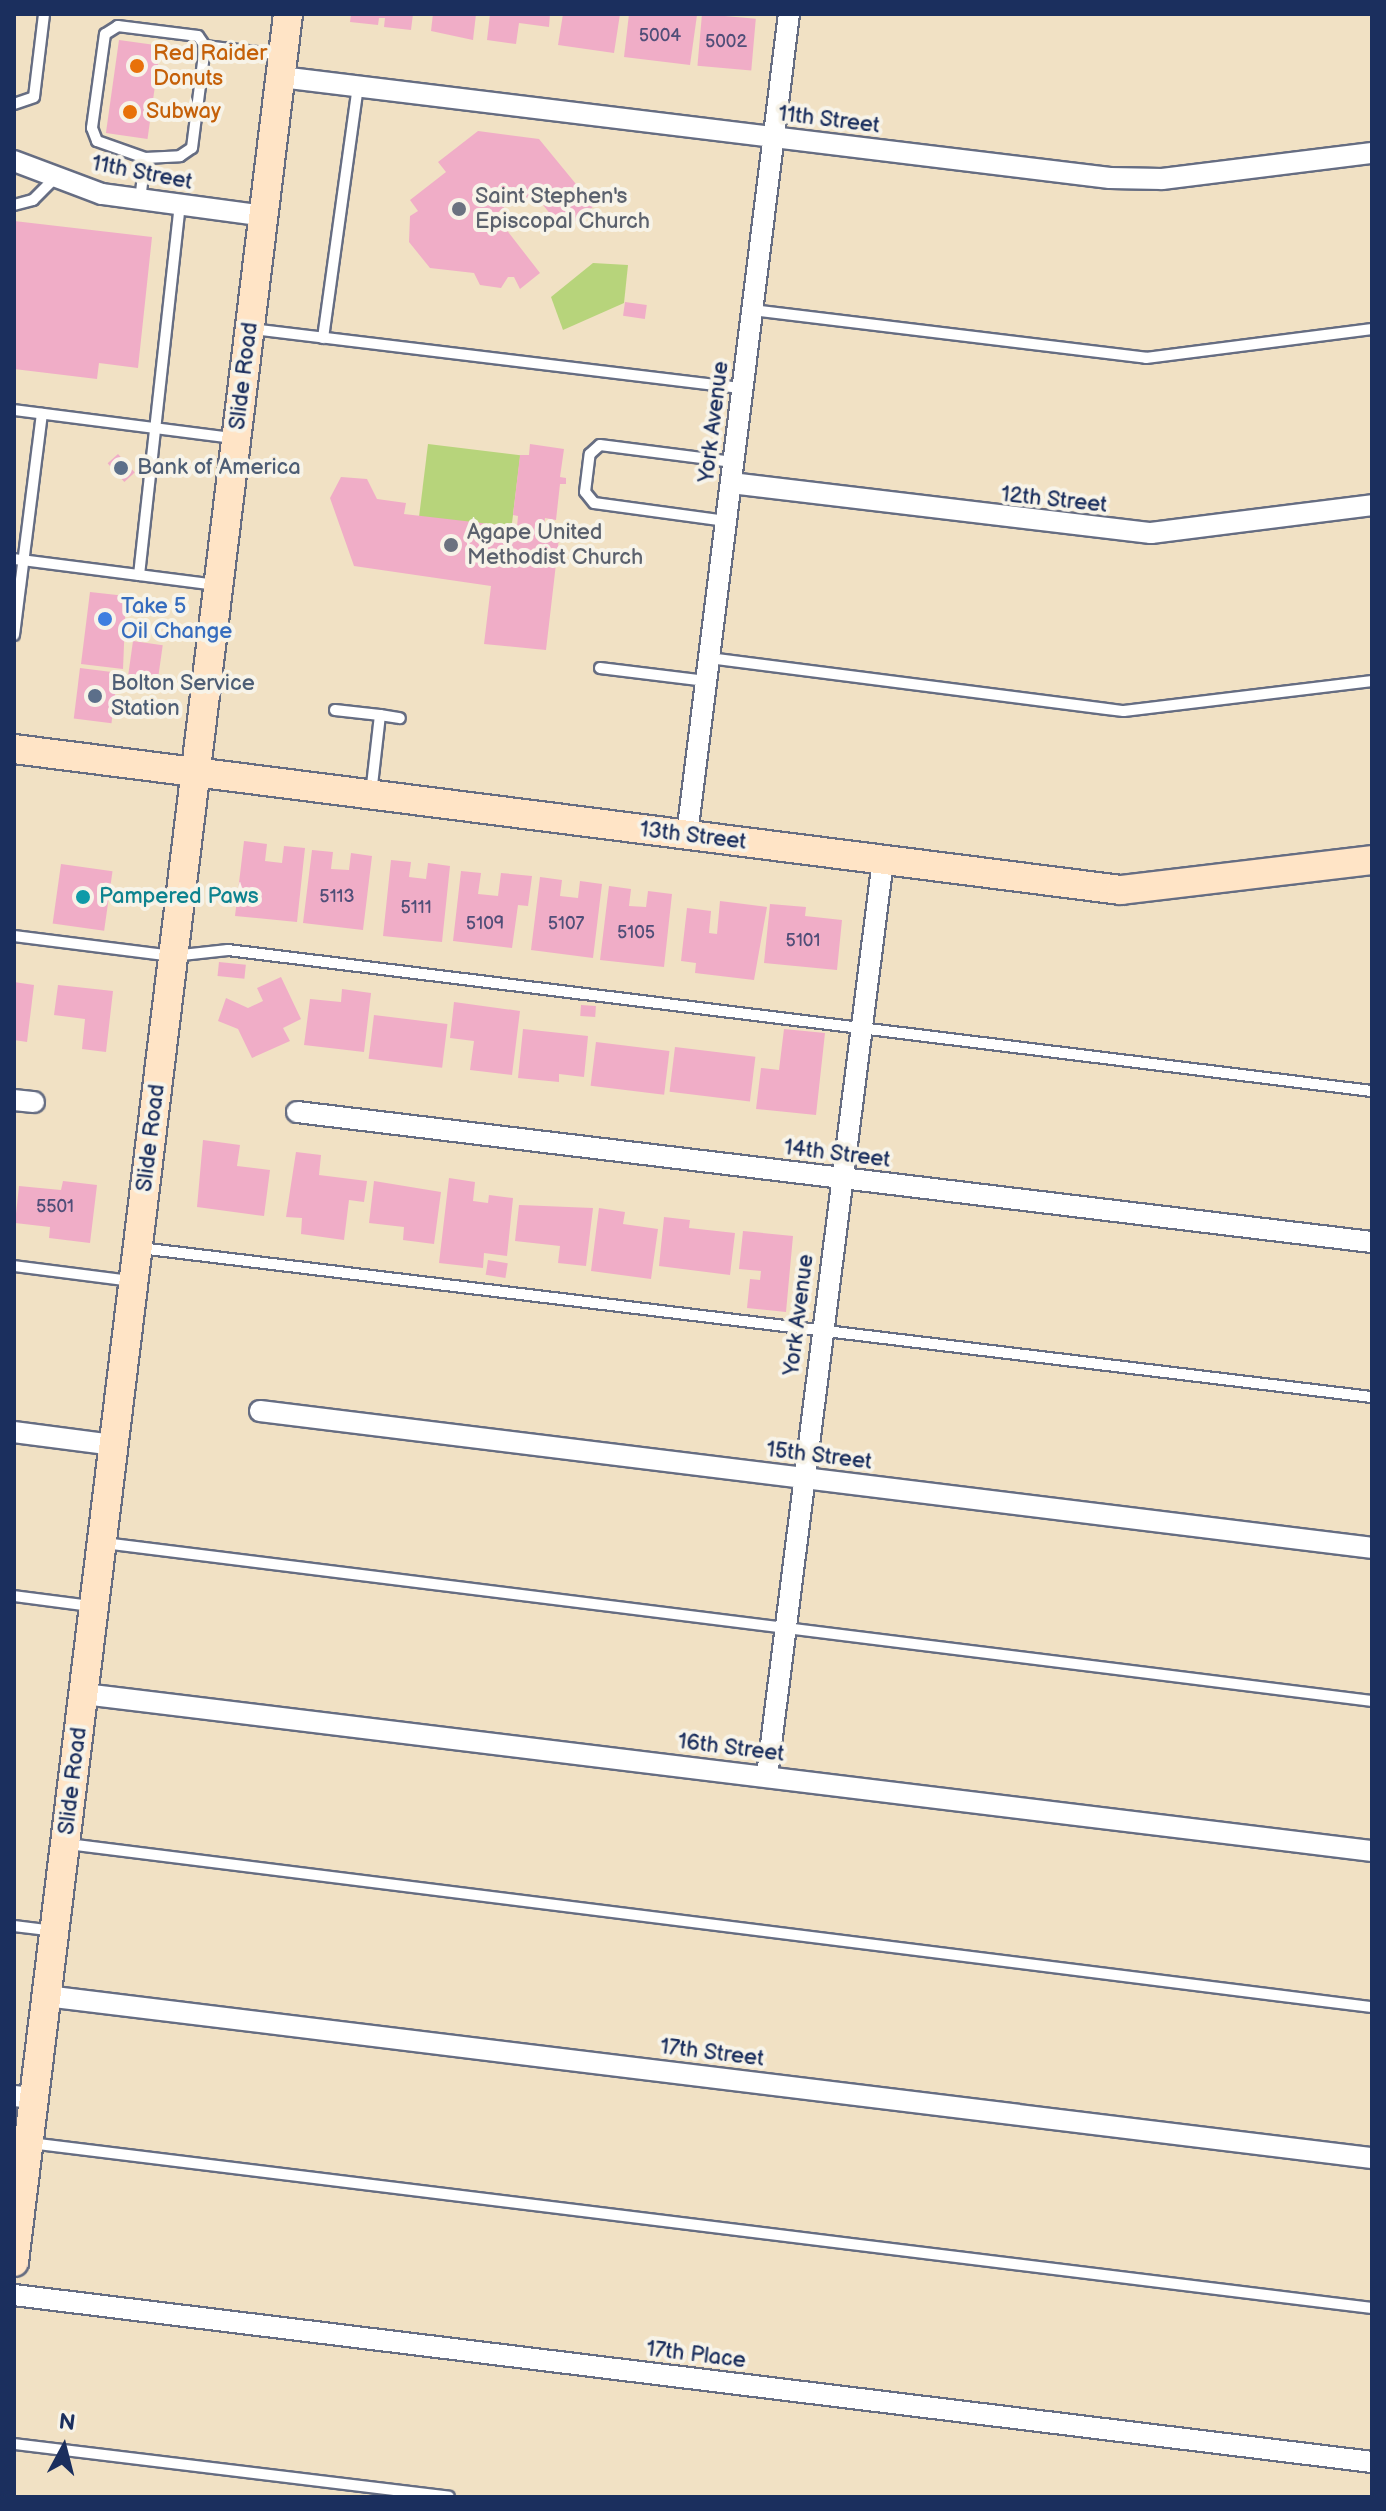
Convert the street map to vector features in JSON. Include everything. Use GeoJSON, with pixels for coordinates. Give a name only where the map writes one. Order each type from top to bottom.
{"type":"FeatureCollection","features":[{"type":"Feature","properties":{"kind":"main road","name":"Slide Road"},"geometry":{"type":"LineString","coordinates":[[14,2262],[28,2143],[24,2097],[46,1996],[288,14]]}},
{"type":"Feature","properties":{"kind":"main road","name":"13th Street"},"geometry":{"type":"LineString","coordinates":[[14,749],[196,775],[1121,890],[1204,884],[1372,860]]}},
{"type":"Feature","properties":{"kind":"street","name":"York Avenue"},"geometry":{"type":"LineString","coordinates":[[687,835],[789,14]]}},
{"type":"Feature","properties":{"kind":"street","name":"11th Street"},"geometry":{"type":"LineString","coordinates":[[282,66],[358,86],[1110,178],[1162,179],[1372,153]]}},
{"type":"Feature","properties":{"kind":"street","name":"11th Street"},"geometry":{"type":"LineString","coordinates":[[14,161],[55,178],[140,201],[264,216]]}},
{"type":"Feature","properties":{"kind":"street","name":"12th Street"},"geometry":{"type":"LineString","coordinates":[[732,473],[1138,532],[1372,505]]}},
{"type":"Feature","properties":{"kind":"street","name":"York Avenue"},"geometry":{"type":"LineString","coordinates":[[767,1776],[840,1178],[883,860]]}},
{"type":"Feature","properties":{"kind":"street","name":"14th Street"},"geometry":{"type":"LineString","coordinates":[[297,1112],[1372,1242]]}},
{"type":"Feature","properties":{"kind":"street","name":"15th Street"},"geometry":{"type":"LineString","coordinates":[[260,1411],[1372,1548]]}},
{"type":"Feature","properties":{"kind":"street"},"geometry":{"type":"LineString","coordinates":[[14,1432],[114,1445]]}},
{"type":"Feature","properties":{"kind":"street","name":"16th Street"},"geometry":{"type":"LineString","coordinates":[[84,1694],[1372,1851]]}},
{"type":"Feature","properties":{"kind":"street","name":"17th Street"},"geometry":{"type":"LineString","coordinates":[[46,1996],[1372,2158]]}},
{"type":"Feature","properties":{"kind":"street","name":"17th Place"},"geometry":{"type":"LineString","coordinates":[[14,2295],[1372,2462]]}},
{"type":"Feature","properties":{"kind":"lane"},"geometry":{"type":"LineString","coordinates":[[14,104],[22,106],[34,97],[44,14]]}},
{"type":"Feature","properties":{"kind":"lane"},"geometry":{"type":"LineString","coordinates":[[205,46],[192,148],[180,156],[145,158],[97,141],[92,128],[105,34],[111,28],[198,36],[205,46],[282,66]]}},
{"type":"Feature","properties":{"kind":"lane"},"geometry":{"type":"LineString","coordinates":[[323,338],[358,86]]}},
{"type":"Feature","properties":{"kind":"lane"},"geometry":{"type":"LineString","coordinates":[[140,201],[145,158]]}},
{"type":"Feature","properties":{"kind":"lane"},"geometry":{"type":"LineString","coordinates":[[14,205],[33,200],[55,178]]}},
{"type":"Feature","properties":{"kind":"lane"},"geometry":{"type":"LineString","coordinates":[[139,575],[180,206]]}},
{"type":"Feature","properties":{"kind":"lane"},"geometry":{"type":"LineString","coordinates":[[752,310],[1146,358],[1372,329]]}},
{"type":"Feature","properties":{"kind":"lane"},"geometry":{"type":"LineString","coordinates":[[250,329],[743,388]]}},
{"type":"Feature","properties":{"kind":"lane"},"geometry":{"type":"LineString","coordinates":[[14,410],[237,438]]}},
{"type":"Feature","properties":{"kind":"lane"},"geometry":{"type":"LineString","coordinates":[[14,635],[19,560],[42,414]]}},
{"type":"Feature","properties":{"kind":"lane"},"geometry":{"type":"LineString","coordinates":[[726,521],[594,503],[585,492],[590,454],[600,445],[732,473]]}},
{"type":"Feature","properties":{"kind":"lane"},"geometry":{"type":"LineString","coordinates":[[19,560],[219,585]]}},
{"type":"Feature","properties":{"kind":"lane"},"geometry":{"type":"LineString","coordinates":[[709,658],[1124,711],[1372,681]]}},
{"type":"Feature","properties":{"kind":"lane"},"geometry":{"type":"LineString","coordinates":[[600,668],[706,681]]}},
{"type":"Feature","properties":{"kind":"lane"},"geometry":{"type":"LineString","coordinates":[[335,710],[400,718]]}},
{"type":"Feature","properties":{"kind":"lane"},"geometry":{"type":"LineString","coordinates":[[371,796],[380,715]]}},
{"type":"Feature","properties":{"kind":"lane"},"geometry":{"type":"LineString","coordinates":[[14,936],[173,956],[228,950],[1372,1091]]}},
{"type":"Feature","properties":{"kind":"lane"},"geometry":{"type":"LineString","coordinates":[[138,1248],[1372,1397]]}},
{"type":"Feature","properties":{"kind":"lane"},"geometry":{"type":"LineString","coordinates":[[14,1266],[134,1281]]}},
{"type":"Feature","properties":{"kind":"lane"},"geometry":{"type":"LineString","coordinates":[[102,1543],[786,1625],[1372,1701]]}},
{"type":"Feature","properties":{"kind":"lane"},"geometry":{"type":"LineString","coordinates":[[14,1596],[94,1606]]}},
{"type":"Feature","properties":{"kind":"lane"},"geometry":{"type":"LineString","coordinates":[[65,1843],[1372,2007]]}},
{"type":"Feature","properties":{"kind":"lane"},"geometry":{"type":"LineString","coordinates":[[14,1926],[54,1931]]}},
{"type":"Feature","properties":{"kind":"lane"},"geometry":{"type":"LineString","coordinates":[[28,2143],[1372,2308]]}},
{"type":"Feature","properties":{"kind":"lane"},"geometry":{"type":"LineString","coordinates":[[14,2444],[449,2497]]}},
{"type":"Feature","properties":{"kind":"green space"},"geometry":{"type":"Polygon","coordinates":[[[593,263],[628,265],[624,303],[563,330],[551,297],[593,263]]]}},
{"type":"Feature","properties":{"kind":"green space"},"geometry":{"type":"Polygon","coordinates":[[[428,444],[520,455],[511,529],[419,517],[428,444]]]}},
{"type":"Feature","properties":{"kind":"building"},"geometry":{"type":"Polygon","coordinates":[[[351,14],[413,14],[411,30],[384,27],[385,18],[379,18],[378,25],[350,22],[351,14]]]}},
{"type":"Feature","properties":{"kind":"building"},"geometry":{"type":"Polygon","coordinates":[[[433,14],[476,14],[473,40],[431,31],[433,14]]]}},
{"type":"Feature","properties":{"kind":"building"},"geometry":{"type":"Polygon","coordinates":[[[490,14],[550,14],[549,27],[519,23],[516,44],[487,40],[490,14]]]}},
{"type":"Feature","properties":{"kind":"building"},"geometry":{"type":"Polygon","coordinates":[[[563,14],[620,14],[614,53],[558,45],[563,14]]]}},
{"type":"Feature","properties":{"kind":"building"},"geometry":{"type":"Polygon","coordinates":[[[629,14],[697,15],[690,65],[624,57],[629,14]]]}},
{"type":"Feature","properties":{"kind":"building"},"geometry":{"type":"Polygon","coordinates":[[[702,14],[756,19],[751,71],[697,66],[702,14]]]}},
{"type":"Feature","properties":{"kind":"building"},"geometry":{"type":"Polygon","coordinates":[[[119,40],[161,46],[148,139],[106,133],[119,40]]]}},
{"type":"Feature","properties":{"kind":"building","name":"Saint Stephen's Episcopal Church"},"geometry":{"type":"Polygon","coordinates":[[[478,131],[539,139],[594,206],[564,231],[535,195],[529,200],[522,192],[495,215],[540,273],[520,289],[514,277],[508,277],[501,288],[480,285],[474,273],[430,268],[409,242],[410,216],[418,211],[410,200],[446,172],[438,162],[478,131]]]}},
{"type":"Feature","properties":{"kind":"building"},"geometry":{"type":"Polygon","coordinates":[[[14,221],[152,237],[138,368],[99,363],[97,379],[14,369],[14,221]]]}},
{"type":"Feature","properties":{"kind":"building"},"geometry":{"type":"Polygon","coordinates":[[[625,302],[647,305],[645,319],[623,316],[625,302]]]}},
{"type":"Feature","properties":{"kind":"building","name":"Agape United Methodist Church"},"geometry":{"type":"Polygon","coordinates":[[[530,444],[564,449],[560,477],[566,478],[566,484],[560,484],[556,520],[545,518],[543,535],[559,538],[546,650],[484,644],[491,586],[354,566],[330,498],[341,477],[367,479],[377,499],[406,503],[404,514],[517,527],[518,516],[513,515],[520,455],[529,455],[530,444]]]}},
{"type":"Feature","properties":{"kind":"building","name":"Bank of America"},"geometry":{"type":"Polygon","coordinates":[[[118,454],[135,473],[124,482],[108,463],[118,454]]]}},
{"type":"Feature","properties":{"kind":"building","name":"Take 5 Oil Change"},"geometry":{"type":"Polygon","coordinates":[[[90,592],[126,596],[123,669],[81,664],[90,592]]]}},
{"type":"Feature","properties":{"kind":"building","name":"Bolton Service Station"},"geometry":{"type":"Polygon","coordinates":[[[133,641],[163,645],[157,683],[128,679],[133,641]]]}},
{"type":"Feature","properties":{"kind":"building","name":"Bolton Service Station"},"geometry":{"type":"Polygon","coordinates":[[[80,668],[118,673],[112,723],[74,719],[80,668]]]}},
{"type":"Feature","properties":{"kind":"building"},"geometry":{"type":"Polygon","coordinates":[[[244,841],[267,844],[265,861],[282,863],[284,846],[305,848],[297,922],[235,916],[244,841]]]}},
{"type":"Feature","properties":{"kind":"building"},"geometry":{"type":"Polygon","coordinates":[[[312,850],[333,852],[331,869],[349,870],[351,853],[372,856],[363,930],[303,923],[312,850]]]}},
{"type":"Feature","properties":{"kind":"building"},"geometry":{"type":"Polygon","coordinates":[[[391,860],[411,862],[409,877],[426,879],[428,863],[450,866],[442,942],[383,936],[391,860]]]}},
{"type":"Feature","properties":{"kind":"building","name":"Pampered Paws"},"geometry":{"type":"Polygon","coordinates":[[[61,864],[112,871],[104,931],[53,923],[61,864]]]}},
{"type":"Feature","properties":{"kind":"building"},"geometry":{"type":"Polygon","coordinates":[[[461,871],[481,873],[478,894],[498,896],[501,873],[532,876],[528,906],[518,905],[512,948],[453,941],[461,871]]]}},
{"type":"Feature","properties":{"kind":"building"},"geometry":{"type":"Polygon","coordinates":[[[540,877],[562,880],[560,896],[578,898],[580,881],[602,884],[593,958],[531,950],[540,877]]]}},
{"type":"Feature","properties":{"kind":"building"},"geometry":{"type":"Polygon","coordinates":[[[609,886],[631,889],[629,906],[646,907],[648,891],[672,894],[664,967],[600,960],[609,886]]]}},
{"type":"Feature","properties":{"kind":"building"},"geometry":{"type":"Polygon","coordinates":[[[720,901],[767,907],[754,980],[695,973],[696,963],[681,961],[687,908],[711,911],[709,933],[717,934],[720,901]]]}},
{"type":"Feature","properties":{"kind":"building"},"geometry":{"type":"Polygon","coordinates":[[[770,904],[806,907],[805,916],[842,920],[837,970],[764,963],[770,904]]]}},
{"type":"Feature","properties":{"kind":"building"},"geometry":{"type":"Polygon","coordinates":[[[219,962],[246,965],[244,979],[218,976],[219,962]]]}},
{"type":"Feature","properties":{"kind":"building"},"geometry":{"type":"Polygon","coordinates":[[[281,977],[301,1019],[283,1028],[290,1041],[252,1058],[238,1029],[218,1021],[226,998],[248,1008],[263,1001],[257,988],[281,977]]]}},
{"type":"Feature","properties":{"kind":"building"},"geometry":{"type":"Polygon","coordinates":[[[14,982],[34,985],[27,1042],[14,1040],[14,982]]]}},
{"type":"Feature","properties":{"kind":"building"},"geometry":{"type":"Polygon","coordinates":[[[58,985],[113,991],[106,1052],[82,1049],[85,1019],[54,1015],[58,985]]]}},
{"type":"Feature","properties":{"kind":"building"},"geometry":{"type":"Polygon","coordinates":[[[342,989],[371,993],[364,1052],[304,1045],[310,999],[341,1002],[342,989]]]}},
{"type":"Feature","properties":{"kind":"building"},"geometry":{"type":"Polygon","coordinates":[[[454,1002],[520,1011],[512,1075],[470,1070],[474,1041],[450,1038],[454,1002]]]}},
{"type":"Feature","properties":{"kind":"building"},"geometry":{"type":"Polygon","coordinates":[[[581,1005],[596,1006],[595,1017],[580,1016],[581,1005]]]}},
{"type":"Feature","properties":{"kind":"building"},"geometry":{"type":"Polygon","coordinates":[[[374,1015],[447,1024],[442,1068],[369,1059],[374,1015]]]}},
{"type":"Feature","properties":{"kind":"building"},"geometry":{"type":"Polygon","coordinates":[[[523,1029],[588,1036],[584,1077],[559,1074],[559,1082],[518,1078],[523,1029]]]}},
{"type":"Feature","properties":{"kind":"building"},"geometry":{"type":"Polygon","coordinates":[[[784,1029],[825,1033],[816,1115],[756,1109],[761,1068],[779,1070],[784,1029]]]}},
{"type":"Feature","properties":{"kind":"building"},"geometry":{"type":"Polygon","coordinates":[[[596,1042],[669,1051],[664,1095],[591,1086],[596,1042]]]}},
{"type":"Feature","properties":{"kind":"building"},"geometry":{"type":"Polygon","coordinates":[[[675,1047],[755,1057],[750,1102],[670,1092],[675,1047]]]}},
{"type":"Feature","properties":{"kind":"building"},"geometry":{"type":"Polygon","coordinates":[[[203,1140],[240,1145],[237,1166],[270,1170],[264,1216],[197,1207],[203,1140]]]}},
{"type":"Feature","properties":{"kind":"building"},"geometry":{"type":"Polygon","coordinates":[[[296,1152],[321,1155],[319,1175],[367,1181],[364,1202],[349,1200],[344,1240],[301,1234],[302,1218],[286,1217],[296,1152]]]}},
{"type":"Feature","properties":{"kind":"building"},"geometry":{"type":"Polygon","coordinates":[[[449,1178],[475,1182],[473,1201],[488,1203],[489,1195],[513,1198],[507,1256],[484,1253],[483,1268],[439,1263],[449,1178]]]}},
{"type":"Feature","properties":{"kind":"building"},"geometry":{"type":"Polygon","coordinates":[[[63,1181],[97,1185],[90,1243],[49,1238],[50,1227],[15,1223],[19,1186],[61,1190],[63,1181]]]}},
{"type":"Feature","properties":{"kind":"building"},"geometry":{"type":"Polygon","coordinates":[[[374,1181],[441,1192],[434,1244],[403,1240],[404,1227],[369,1223],[374,1181]]]}},
{"type":"Feature","properties":{"kind":"building"},"geometry":{"type":"Polygon","coordinates":[[[519,1205],[593,1208],[586,1266],[558,1263],[560,1246],[515,1241],[519,1205]]]}},
{"type":"Feature","properties":{"kind":"building"},"geometry":{"type":"Polygon","coordinates":[[[599,1208],[625,1212],[623,1224],[658,1229],[651,1279],[591,1271],[599,1208]]]}},
{"type":"Feature","properties":{"kind":"building"},"geometry":{"type":"Polygon","coordinates":[[[664,1217],[690,1220],[689,1228],[735,1233],[730,1275],[659,1266],[664,1217]]]}},
{"type":"Feature","properties":{"kind":"building"},"geometry":{"type":"Polygon","coordinates":[[[743,1231],[793,1236],[786,1312],[747,1308],[750,1279],[760,1280],[761,1271],[739,1269],[743,1231]]]}},
{"type":"Feature","properties":{"kind":"building"},"geometry":{"type":"Polygon","coordinates":[[[488,1260],[508,1263],[505,1278],[486,1275],[488,1260]]]}},
{"type":"Feature","properties":{"kind":"place","name":"Red Raider Donuts"},"geometry":{"type":"Point","coordinates":[137,66]}},
{"type":"Feature","properties":{"kind":"place","name":"Subway"},"geometry":{"type":"Point","coordinates":[130,112]}},
{"type":"Feature","properties":{"kind":"place","name":"Saint Stephen's Episcopal Church"},"geometry":{"type":"Point","coordinates":[459,209]}},
{"type":"Feature","properties":{"kind":"place","name":"Bank of America"},"geometry":{"type":"Point","coordinates":[121,468]}},
{"type":"Feature","properties":{"kind":"place","name":"Agape United Methodist Church"},"geometry":{"type":"Point","coordinates":[451,545]}},
{"type":"Feature","properties":{"kind":"place","name":"Take 5 Oil Change"},"geometry":{"type":"Point","coordinates":[105,619]}},
{"type":"Feature","properties":{"kind":"place","name":"Bolton Service Station"},"geometry":{"type":"Point","coordinates":[95,696]}},
{"type":"Feature","properties":{"kind":"place","name":"Pampered Paws"},"geometry":{"type":"Point","coordinates":[83,897]}}]}
